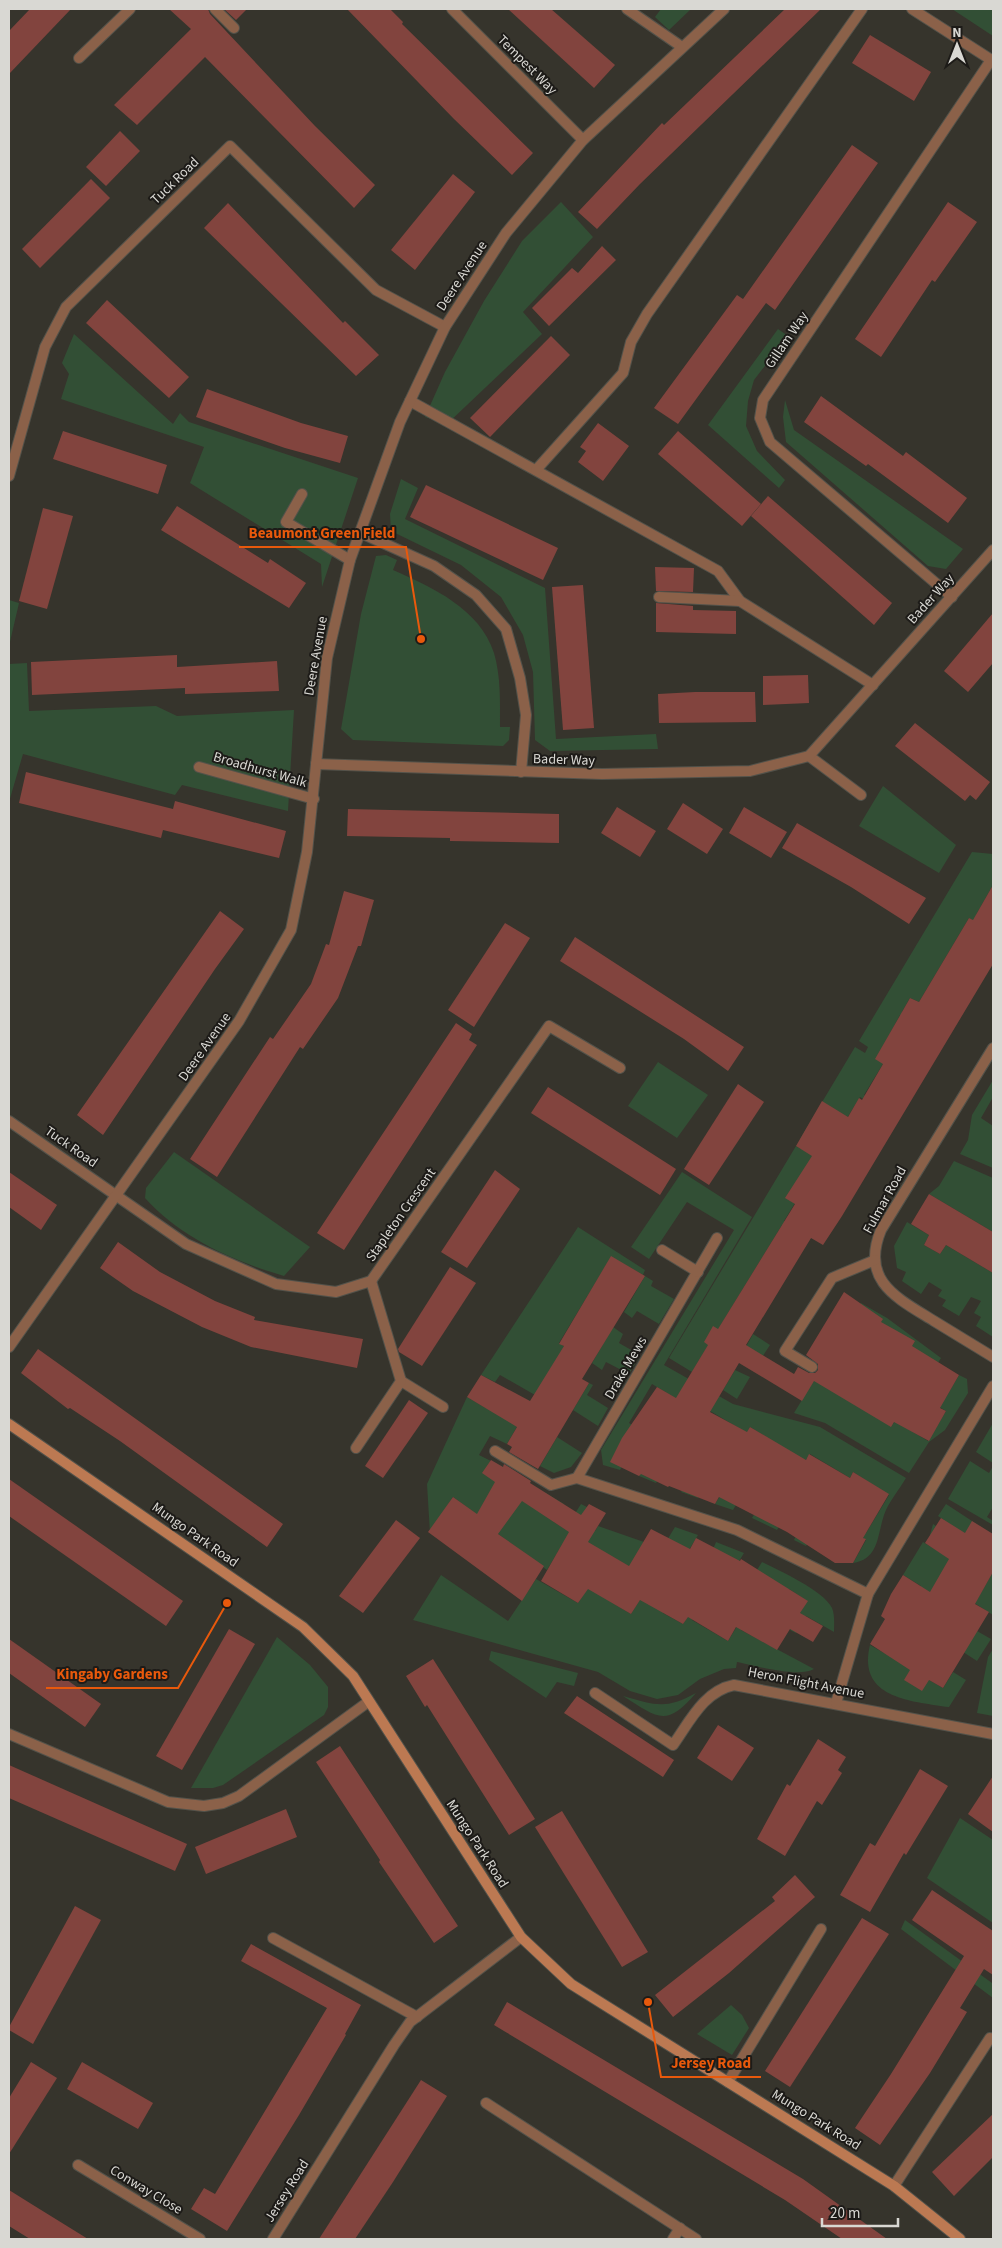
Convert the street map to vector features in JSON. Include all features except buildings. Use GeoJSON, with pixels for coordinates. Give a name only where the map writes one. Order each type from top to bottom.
{"type":"FeatureCollection","features":[{"type":"Feature","properties":{"kind":"street"},"geometry":{"type":"LineString","coordinates":[[79,58],[130,9]]}},
{"type":"Feature","properties":{"kind":"street"},"geometry":{"type":"LineString","coordinates":[[215,9],[234,28]]}},
{"type":"Feature","properties":{"kind":"street","name":"Tempest Way"},"geometry":{"type":"LineString","coordinates":[[452,9],[583,140]]}},
{"type":"Feature","properties":{"kind":"street"},"geometry":{"type":"LineString","coordinates":[[627,9],[682,48]]}},
{"type":"Feature","properties":{"kind":"street","name":"Deere Avenue"},"geometry":{"type":"LineString","coordinates":[[9,1347],[240,1021],[291,930],[307,852],[314,799],[327,658],[350,560],[400,422],[445,327],[506,233],[583,140],[724,9]]}},
{"type":"Feature","properties":{"kind":"street"},"geometry":{"type":"LineString","coordinates":[[536,470],[623,373],[631,342],[647,314],[862,9]]}},
{"type":"Feature","properties":{"kind":"street"},"geometry":{"type":"LineString","coordinates":[[912,9],[992,61]]}},
{"type":"Feature","properties":{"kind":"street","name":"Gillam Way"},"geometry":{"type":"LineString","coordinates":[[952,596],[770,442],[760,418],[763,400],[992,61]]}},
{"type":"Feature","properties":{"kind":"street","name":"Tuck Road"},"geometry":{"type":"LineString","coordinates":[[9,476],[46,347],[66,307],[230,146],[376,290],[445,327]]}},
{"type":"Feature","properties":{"kind":"street"},"geometry":{"type":"LineString","coordinates":[[410,401],[718,572],[740,601],[872,685]]}},
{"type":"Feature","properties":{"kind":"street"},"geometry":{"type":"LineString","coordinates":[[302,494],[286,522],[350,560]]}},
{"type":"Feature","properties":{"kind":"street"},"geometry":{"type":"LineString","coordinates":[[361,533],[434,566],[476,595],[506,629],[520,678],[526,715],[521,772]]}},
{"type":"Feature","properties":{"kind":"street","name":"Bader Way"},"geometry":{"type":"LineString","coordinates":[[316,764],[602,774],[750,771],[809,756],[993,550]]}},
{"type":"Feature","properties":{"kind":"street"},"geometry":{"type":"LineString","coordinates":[[659,597],[740,601]]}},
{"type":"Feature","properties":{"kind":"street"},"geometry":{"type":"LineString","coordinates":[[809,756],[861,795]]}},
{"type":"Feature","properties":{"kind":"street","name":"Broadhurst Walk"},"geometry":{"type":"LineString","coordinates":[[199,767],[314,799]]}},
{"type":"Feature","properties":{"kind":"street","name":"Stapleton Crescent"},"geometry":{"type":"LineString","coordinates":[[117,1196],[186,1244],[276,1284],[336,1292],[371,1281],[549,1026],[620,1068]]}},
{"type":"Feature","properties":{"kind":"street","name":"Fulmar Road"},"geometry":{"type":"LineString","coordinates":[[875,1260],[875,1246],[881,1230],[993,1048]]}},
{"type":"Feature","properties":{"kind":"street","name":"Tuck Road"},"geometry":{"type":"LineString","coordinates":[[9,1121],[117,1196]]}},
{"type":"Feature","properties":{"kind":"street","name":"Drake Mews"},"geometry":{"type":"LineString","coordinates":[[577,1478],[717,1238]]}},
{"type":"Feature","properties":{"kind":"street"},"geometry":{"type":"LineString","coordinates":[[662,1250],[698,1272]]}},
{"type":"Feature","properties":{"kind":"street"},"geometry":{"type":"LineString","coordinates":[[812,1366],[786,1351],[832,1278],[875,1260],[878,1274],[894,1296],[993,1356]]}},
{"type":"Feature","properties":{"kind":"street"},"geometry":{"type":"LineString","coordinates":[[371,1281],[401,1382],[443,1407]]}},
{"type":"Feature","properties":{"kind":"street"},"geometry":{"type":"LineString","coordinates":[[356,1448],[401,1382]]}},
{"type":"Feature","properties":{"kind":"street"},"geometry":{"type":"LineString","coordinates":[[836,1703],[868,1594],[993,1386]]}},
{"type":"Feature","properties":{"kind":"street","name":"Mungo Park Road"},"geometry":{"type":"LineString","coordinates":[[9,1424],[303,1627],[353,1676],[521,1937],[571,1984],[894,2186],[960,2239]]}},
{"type":"Feature","properties":{"kind":"street"},"geometry":{"type":"LineString","coordinates":[[495,1451],[551,1485],[577,1478],[737,1530],[868,1594]]}},
{"type":"Feature","properties":{"kind":"street","name":"Heron Flight Avenue"},"geometry":{"type":"LineString","coordinates":[[595,1693],[673,1745],[710,1694],[723,1687],[746,1685],[993,1734]]}},
{"type":"Feature","properties":{"kind":"street"},"geometry":{"type":"LineString","coordinates":[[9,1734],[168,1802],[204,1806],[223,1803],[239,1796],[368,1702]]}},
{"type":"Feature","properties":{"kind":"street"},"geometry":{"type":"LineString","coordinates":[[728,2082],[820,1929]]}},
{"type":"Feature","properties":{"kind":"street","name":"Jersey Road"},"geometry":{"type":"LineString","coordinates":[[273,2239],[394,2045],[416,2017],[521,1937]]}},
{"type":"Feature","properties":{"kind":"street"},"geometry":{"type":"LineString","coordinates":[[273,1938],[416,2017]]}},
{"type":"Feature","properties":{"kind":"street"},"geometry":{"type":"LineString","coordinates":[[894,2186],[990,2038],[993,2039]]}},
{"type":"Feature","properties":{"kind":"street"},"geometry":{"type":"LineString","coordinates":[[486,2103],[696,2239]]}},
{"type":"Feature","properties":{"kind":"street","name":"Conway Close"},"geometry":{"type":"LineString","coordinates":[[78,2165],[200,2239]]}},
{"type":"Feature","properties":{"kind":"street"},"geometry":{"type":"LineString","coordinates":[[673,2239],[680,2228]]}},
{"type":"Feature","properties":{"kind":"green space"},"geometry":{"type":"Polygon","coordinates":[[[661,9],[691,9],[669,30],[655,17],[661,9]]]}},
{"type":"Feature","properties":{"kind":"green space"},"geometry":{"type":"Polygon","coordinates":[[[952,9],[990,9],[993,11],[993,36],[952,9]]]}},
{"type":"Feature","properties":{"kind":"green space"},"geometry":{"type":"Polygon","coordinates":[[[561,202],[593,237],[523,312],[542,334],[447,424],[425,417],[445,372],[484,301],[522,241],[561,202]]]}},
{"type":"Feature","properties":{"kind":"green space"},"geometry":{"type":"Polygon","coordinates":[[[778,329],[788,336],[754,380],[748,401],[746,426],[757,451],[785,480],[779,488],[708,425],[778,329]]]}},
{"type":"Feature","properties":{"kind":"green space"},"geometry":{"type":"Polygon","coordinates":[[[74,334],[173,424],[180,413],[189,422],[358,478],[322,587],[321,564],[190,483],[204,447],[61,399],[69,374],[62,363],[74,334]]]}},
{"type":"Feature","properties":{"kind":"green space"},"geometry":{"type":"Polygon","coordinates":[[[785,400],[794,430],[963,549],[946,569],[928,566],[786,442],[783,417],[785,400]]]}},
{"type":"Feature","properties":{"kind":"green space"},"geometry":{"type":"Polygon","coordinates":[[[401,479],[418,488],[405,519],[545,588],[556,739],[656,734],[658,749],[550,751],[535,740],[533,672],[523,635],[501,597],[461,565],[391,531],[390,514],[401,479]]]}},
{"type":"Feature","properties":{"kind":"green space"},"geometry":{"type":"Polygon","coordinates":[[[386,555],[397,560],[393,570],[453,601],[478,624],[487,637],[494,653],[498,671],[500,727],[510,727],[509,740],[503,746],[353,740],[341,729],[361,614],[376,556],[386,555]]]}},
{"type":"Feature","properties":{"kind":"green space"},"geometry":{"type":"Polygon","coordinates":[[[9,600],[19,603],[9,646],[9,600]]]}},
{"type":"Feature","properties":{"kind":"green space"},"geometry":{"type":"Polygon","coordinates":[[[27,663],[29,711],[156,706],[177,716],[294,710],[288,811],[182,785],[175,795],[23,754],[9,802],[9,664],[27,663]]]}},
{"type":"Feature","properties":{"kind":"green space"},"geometry":{"type":"Polygon","coordinates":[[[883,786],[956,845],[939,873],[859,826],[883,786]]]}},
{"type":"Feature","properties":{"kind":"green space"},"geometry":{"type":"Polygon","coordinates":[[[972,852],[993,854],[993,885],[976,915],[993,925],[993,932],[969,918],[919,1002],[910,998],[902,1012],[911,1018],[900,1015],[881,1050],[886,1059],[864,1095],[899,1116],[897,1119],[860,1097],[784,1221],[811,1238],[809,1241],[782,1225],[692,1372],[669,1358],[796,1146],[801,1149],[806,1142],[800,1139],[855,1047],[865,1053],[868,1047],[859,1041],[972,852]]]}},
{"type":"Feature","properties":{"kind":"green space"},"geometry":{"type":"Polygon","coordinates":[[[658,1062],[708,1095],[677,1138],[628,1106],[658,1062]]]}},
{"type":"Feature","properties":{"kind":"green space"},"geometry":{"type":"Polygon","coordinates":[[[993,1080],[993,1097],[981,1118],[993,1126],[993,1168],[960,1154],[968,1140],[972,1115],[993,1080]]]}},
{"type":"Feature","properties":{"kind":"green space"},"geometry":{"type":"Polygon","coordinates":[[[174,1152],[310,1247],[284,1276],[227,1255],[191,1236],[175,1225],[145,1198],[146,1188],[174,1152]]]}},
{"type":"Feature","properties":{"kind":"green space"},"geometry":{"type":"Polygon","coordinates":[[[954,1161],[993,1178],[993,1232],[929,1194],[939,1186],[954,1161]]]}},
{"type":"Feature","properties":{"kind":"green space"},"geometry":{"type":"Polygon","coordinates":[[[682,1172],[752,1217],[664,1365],[733,1404],[820,1427],[906,1478],[886,1510],[876,1545],[868,1557],[853,1563],[866,1540],[853,1532],[818,1527],[806,1546],[794,1540],[796,1536],[789,1510],[777,1530],[752,1518],[763,1498],[746,1488],[733,1510],[715,1504],[726,1486],[704,1487],[698,1498],[681,1492],[688,1481],[669,1461],[656,1483],[639,1476],[649,1459],[632,1449],[620,1470],[603,1465],[601,1450],[734,1230],[687,1202],[649,1259],[631,1247],[682,1172]],[[652,1384],[629,1423],[650,1436],[866,1533],[889,1495],[853,1472],[850,1478],[810,1454],[805,1461],[750,1427],[747,1433],[695,1402],[692,1408],[652,1384]]]}},
{"type":"Feature","properties":{"kind":"green space"},"geometry":{"type":"Polygon","coordinates":[[[907,1222],[929,1235],[924,1245],[940,1254],[946,1245],[993,1273],[993,1337],[976,1326],[981,1317],[974,1313],[981,1301],[971,1297],[959,1316],[942,1306],[946,1300],[938,1296],[942,1290],[929,1282],[921,1294],[902,1281],[906,1272],[897,1268],[894,1246],[907,1222]]]}},
{"type":"Feature","properties":{"kind":"green space"},"geometry":{"type":"Polygon","coordinates":[[[578,1227],[645,1270],[643,1275],[611,1257],[559,1343],[565,1347],[535,1395],[500,1375],[495,1382],[481,1375],[578,1227]]]}},
{"type":"Feature","properties":{"kind":"green space"},"geometry":{"type":"Polygon","coordinates":[[[645,1276],[653,1281],[651,1286],[674,1299],[659,1324],[637,1311],[632,1318],[624,1312],[645,1276]]]}},
{"type":"Feature","properties":{"kind":"green space"},"geometry":{"type":"Polygon","coordinates":[[[861,1303],[887,1318],[941,1358],[927,1380],[946,1397],[959,1375],[967,1379],[968,1393],[945,1430],[929,1442],[909,1473],[825,1423],[794,1413],[861,1303]],[[913,1391],[891,1427],[895,1421],[928,1441],[946,1411],[913,1391]]]}},
{"type":"Feature","properties":{"kind":"green space"},"geometry":{"type":"Polygon","coordinates":[[[613,1327],[623,1334],[619,1343],[640,1355],[629,1374],[606,1362],[602,1370],[592,1363],[613,1327]]]}},
{"type":"Feature","properties":{"kind":"green space"},"geometry":{"type":"Polygon","coordinates":[[[753,1334],[770,1345],[759,1362],[743,1352],[753,1334]]]}},
{"type":"Feature","properties":{"kind":"green space"},"geometry":{"type":"Polygon","coordinates":[[[735,1370],[750,1377],[737,1399],[723,1390],[735,1370]]]}},
{"type":"Feature","properties":{"kind":"green space"},"geometry":{"type":"Polygon","coordinates":[[[589,1383],[593,1385],[587,1395],[608,1408],[598,1426],[573,1410],[589,1383]]]}},
{"type":"Feature","properties":{"kind":"green space"},"geometry":{"type":"Polygon","coordinates":[[[467,1397],[486,1408],[526,1411],[507,1444],[490,1436],[479,1455],[503,1467],[489,1495],[522,1501],[544,1492],[564,1504],[554,1522],[565,1529],[581,1504],[587,1507],[595,1531],[598,1526],[644,1542],[658,1555],[675,1527],[698,1535],[686,1555],[714,1547],[716,1542],[744,1553],[730,1576],[747,1586],[762,1562],[790,1576],[820,1594],[827,1601],[833,1611],[834,1632],[806,1616],[796,1633],[790,1630],[807,1601],[789,1589],[741,1630],[814,1669],[788,1672],[737,1662],[736,1668],[724,1669],[700,1679],[678,1695],[657,1699],[630,1691],[598,1672],[413,1620],[441,1575],[508,1621],[536,1579],[578,1603],[600,1569],[562,1545],[547,1570],[498,1534],[479,1516],[453,1497],[430,1533],[427,1484],[467,1397]],[[613,1557],[593,1591],[631,1614],[652,1580],[613,1557]],[[715,1581],[692,1620],[728,1641],[751,1603],[715,1581]],[[704,1590],[663,1613],[683,1624],[704,1590]]]}},
{"type":"Feature","properties":{"kind":"green space"},"geometry":{"type":"Polygon","coordinates":[[[993,1423],[993,1463],[976,1452],[993,1423]]]}},
{"type":"Feature","properties":{"kind":"green space"},"geometry":{"type":"Polygon","coordinates":[[[557,1437],[582,1453],[571,1467],[554,1473],[540,1466],[557,1437]]]}},
{"type":"Feature","properties":{"kind":"green space"},"geometry":{"type":"Polygon","coordinates":[[[970,1461],[989,1473],[993,1466],[993,1507],[987,1517],[993,1521],[993,1525],[948,1499],[970,1461]]]}},
{"type":"Feature","properties":{"kind":"green space"},"geometry":{"type":"Polygon","coordinates":[[[946,1504],[972,1521],[978,1598],[993,1572],[993,1615],[948,1586],[977,1631],[991,1639],[977,1661],[920,1624],[929,1680],[943,1688],[953,1672],[966,1680],[949,1707],[903,1699],[890,1694],[879,1686],[871,1676],[868,1663],[870,1645],[884,1653],[921,1586],[903,1575],[923,1542],[941,1553],[946,1544],[930,1535],[933,1524],[939,1528],[944,1520],[938,1516],[946,1504]]]}},
{"type":"Feature","properties":{"kind":"green space"},"geometry":{"type":"Polygon","coordinates":[[[277,1637],[310,1665],[328,1687],[328,1707],[324,1715],[223,1785],[213,1788],[191,1788],[277,1637]]]}},
{"type":"Feature","properties":{"kind":"green space"},"geometry":{"type":"Polygon","coordinates":[[[993,1649],[993,1716],[977,1713],[988,1657],[993,1649]]]}},
{"type":"Feature","properties":{"kind":"green space"},"geometry":{"type":"Polygon","coordinates":[[[491,1651],[578,1673],[574,1686],[557,1682],[546,1698],[489,1660],[491,1651]]]}},
{"type":"Feature","properties":{"kind":"green space"},"geometry":{"type":"Polygon","coordinates":[[[696,1693],[677,1711],[661,1716],[645,1710],[623,1696],[644,1702],[668,1704],[696,1693]]]}},
{"type":"Feature","properties":{"kind":"green space"},"geometry":{"type":"Polygon","coordinates":[[[960,1818],[993,1840],[993,1923],[927,1878],[960,1818]]]}},
{"type":"Feature","properties":{"kind":"green space"},"geometry":{"type":"Polygon","coordinates":[[[905,1920],[992,1983],[993,1981],[993,1998],[901,1929],[905,1920]]]}},
{"type":"Feature","properties":{"kind":"green space"},"geometry":{"type":"Polygon","coordinates":[[[731,2005],[742,2015],[749,2028],[732,2055],[697,2034],[731,2005]]]}},
{"type":"Feature","properties":{"kind":"place","name":"Beaumont Green Field"},"geometry":{"type":"Point","coordinates":[421,639]}},
{"type":"Feature","properties":{"kind":"place","name":"Kingaby Gardens"},"geometry":{"type":"Point","coordinates":[227,1603]}},
{"type":"Feature","properties":{"kind":"place","name":"Jersey Road"},"geometry":{"type":"Point","coordinates":[648,2002]}}]}
